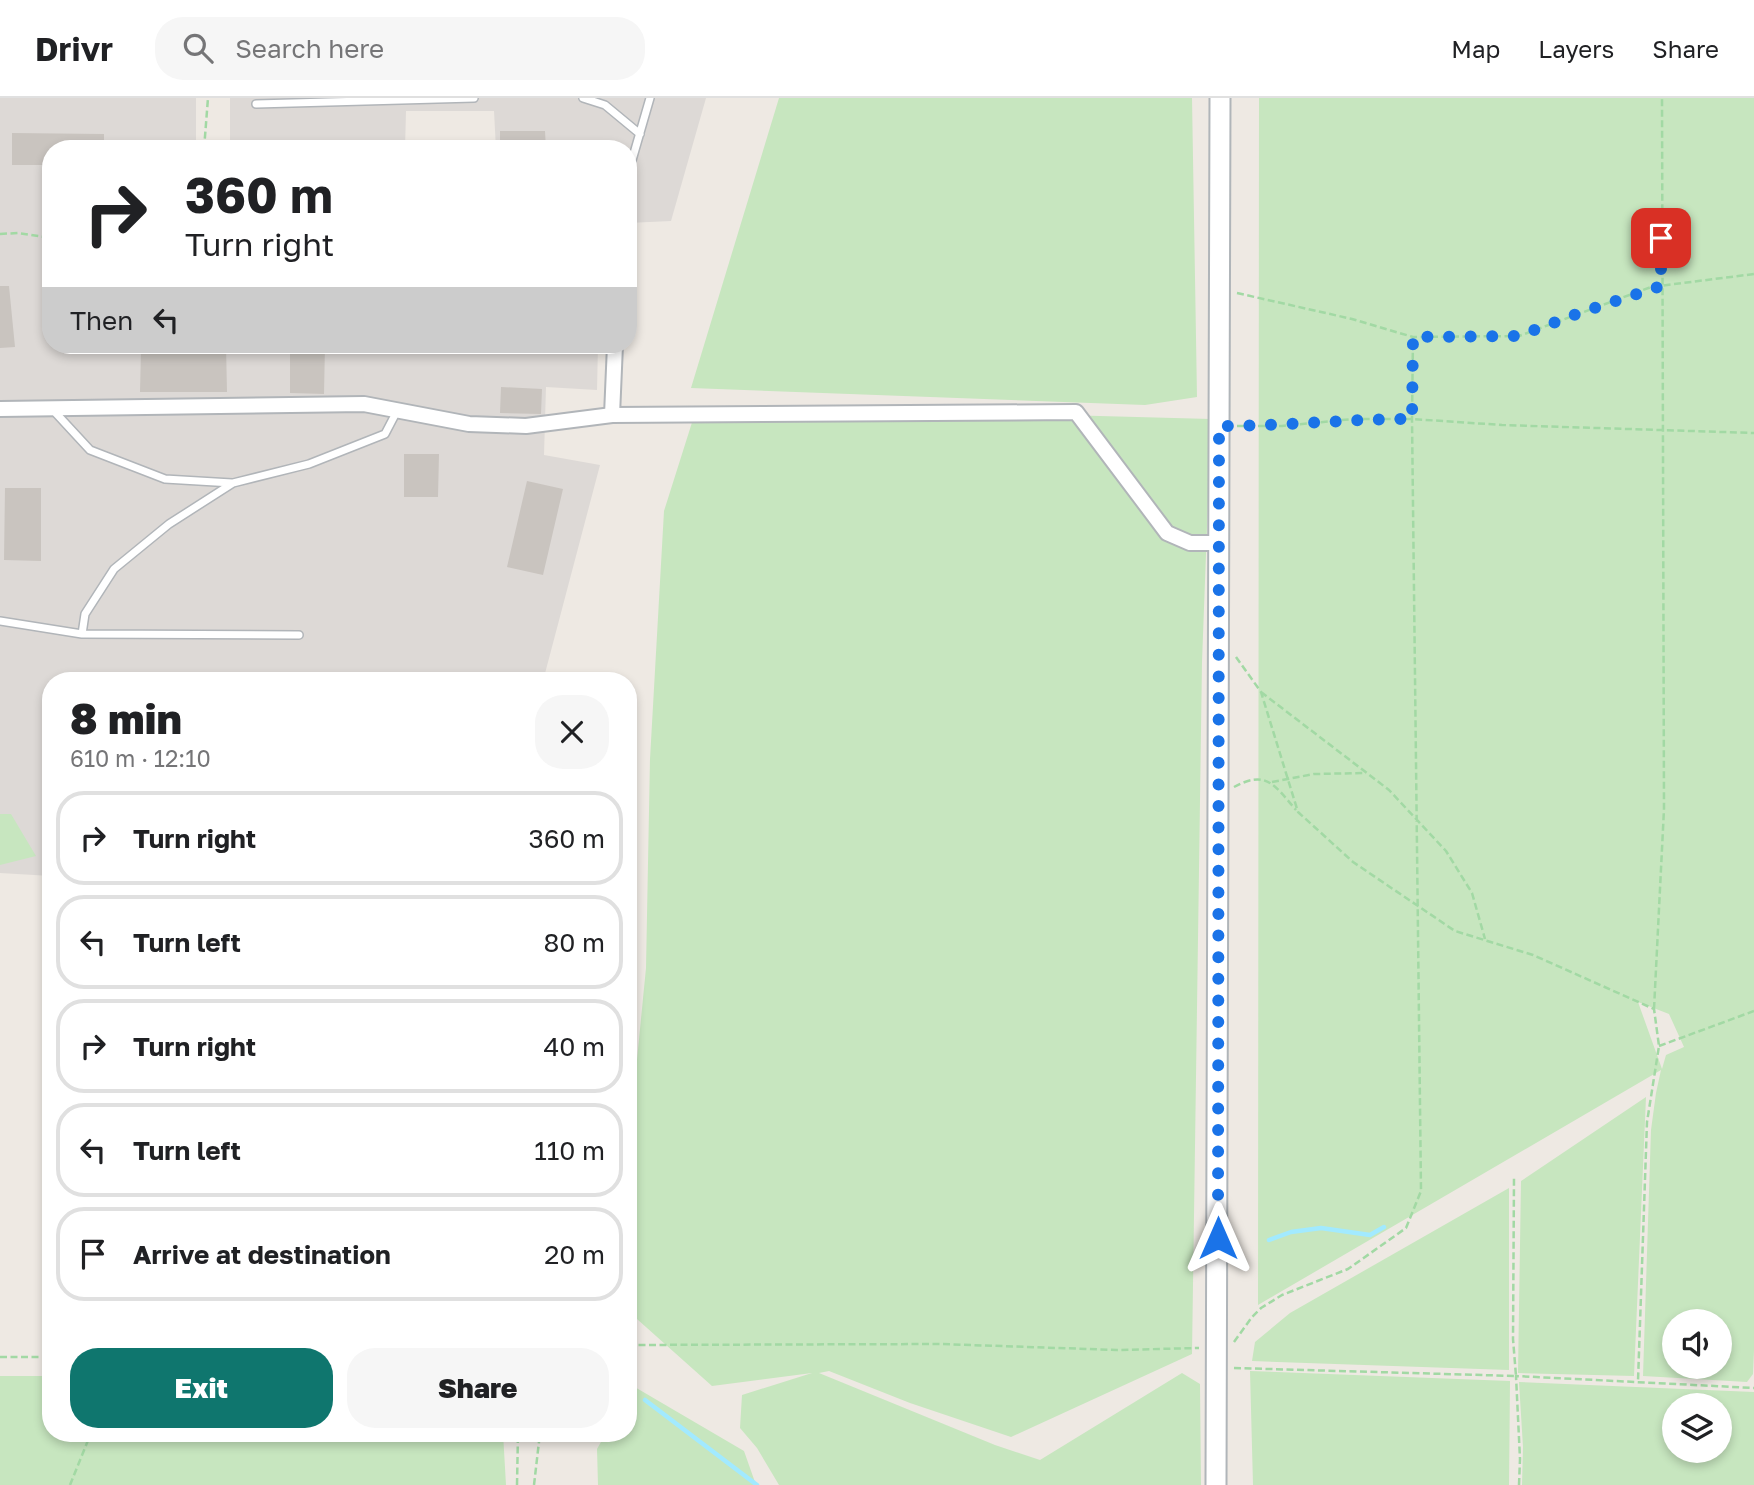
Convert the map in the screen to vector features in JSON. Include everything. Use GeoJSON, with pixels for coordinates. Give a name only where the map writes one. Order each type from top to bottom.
{"type":"FeatureCollection","features":[{"type":"Feature","properties":{"kind":"main road"},"geometry":{"type":"LineString","coordinates":[[1216,1485],[1220,98]]}},
{"type":"Feature","properties":{"kind":"street"},"geometry":{"type":"LineString","coordinates":[[612,415],[615,354]]}},
{"type":"Feature","properties":{"kind":"street"},"geometry":{"type":"LineString","coordinates":[[0,409],[365,404],[469,424],[526,426],[612,415],[1076,412],[1167,533],[1190,543],[1219,543]]}},
{"type":"Feature","properties":{"kind":"lane"},"geometry":{"type":"LineString","coordinates":[[256,103],[474,98]]}},
{"type":"Feature","properties":{"kind":"lane"},"geometry":{"type":"LineString","coordinates":[[583,98],[605,105],[640,134]]}},
{"type":"Feature","properties":{"kind":"lane"},"geometry":{"type":"LineString","coordinates":[[637,144],[650,98]]}},
{"type":"Feature","properties":{"kind":"lane"},"geometry":{"type":"LineString","coordinates":[[53,410],[90,450],[165,480],[233,484]]}},
{"type":"Feature","properties":{"kind":"lane"},"geometry":{"type":"LineString","coordinates":[[82,634],[85,614],[114,569],[169,524],[233,484],[309,464],[385,434],[397,411]]}},
{"type":"Feature","properties":{"kind":"lane"},"geometry":{"type":"LineString","coordinates":[[0,621],[82,634],[299,635]]}},
{"type":"Feature","properties":{"kind":"path"},"geometry":{"type":"LineString","coordinates":[[205,140],[208,98]]}},
{"type":"Feature","properties":{"kind":"path"},"geometry":{"type":"LineString","coordinates":[[1638,1381],[1647,1122],[1659,1046],[1654,1009],[1664,809],[1662,98]]}},
{"type":"Feature","properties":{"kind":"path"},"geometry":{"type":"LineString","coordinates":[[0,234],[18,233],[42,237]]}},
{"type":"Feature","properties":{"kind":"path"},"geometry":{"type":"LineString","coordinates":[[1220,292],[1291,304],[1413,337],[1519,336],[1661,286],[1754,274]]}},
{"type":"Feature","properties":{"kind":"path"},"geometry":{"type":"LineString","coordinates":[[637,1345],[941,1344],[1117,1350],[1231,1347],[1261,1308],[1282,1296],[1348,1269],[1406,1228],[1421,1191],[1413,337]]}},
{"type":"Feature","properties":{"kind":"path"},"geometry":{"type":"LineString","coordinates":[[1219,426],[1282,426],[1353,419],[1412,419],[1502,425],[1754,433]]}},
{"type":"Feature","properties":{"kind":"path"},"geometry":{"type":"LineString","coordinates":[[1219,646],[1235,654],[1261,692],[1298,812]]}},
{"type":"Feature","properties":{"kind":"path"},"geometry":{"type":"LineString","coordinates":[[1261,692],[1389,790],[1446,850],[1472,893],[1486,940]]}},
{"type":"Feature","properties":{"kind":"path"},"geometry":{"type":"LineString","coordinates":[[1272,782],[1314,774],[1366,773]]}},
{"type":"Feature","properties":{"kind":"path"},"geometry":{"type":"LineString","coordinates":[[1219,796],[1245,781],[1261,778],[1272,782],[1298,812],[1353,862],[1455,931],[1533,955],[1654,1009]]}},
{"type":"Feature","properties":{"kind":"path"},"geometry":{"type":"LineString","coordinates":[[1659,1046],[1754,1011]]}},
{"type":"Feature","properties":{"kind":"path"},"geometry":{"type":"LineString","coordinates":[[1514,1178],[1513,1339],[1519,1485]]}},
{"type":"Feature","properties":{"kind":"path"},"geometry":{"type":"LineString","coordinates":[[0,1357],[42,1357]]}},
{"type":"Feature","properties":{"kind":"path"},"geometry":{"type":"LineString","coordinates":[[1217,1368],[1516,1376],[1754,1388]]}},
{"type":"Feature","properties":{"kind":"path"},"geometry":{"type":"LineString","coordinates":[[70,1485],[87,1442]]}},
{"type":"Feature","properties":{"kind":"path"},"geometry":{"type":"LineString","coordinates":[[517,1485],[518,1442]]}},
{"type":"Feature","properties":{"kind":"path"},"geometry":{"type":"LineString","coordinates":[[534,1485],[539,1442]]}},
{"type":"Feature","properties":{"kind":"shaded area"},"geometry":{"type":"Polygon","coordinates":[[[0,98],[196,98],[196,140],[42,140],[42,354],[598,354],[597,390],[546,387],[544,455],[600,465],[545,672],[42,672],[42,875],[0,873],[0,98]]]}},
{"type":"Feature","properties":{"kind":"shaded area"},"geometry":{"type":"Polygon","coordinates":[[[230,98],[706,98],[671,221],[637,223],[637,140],[496,140],[494,111],[406,111],[405,140],[230,140],[230,98]]]}},
{"type":"Feature","properties":{"kind":"green space"},"geometry":{"type":"Polygon","coordinates":[[[779,98],[1192,98],[1197,397],[1145,405],[691,388],[779,98]]]}},
{"type":"Feature","properties":{"kind":"green space"},"geometry":{"type":"Polygon","coordinates":[[[1259,98],[1754,98],[1754,1350],[1753,1374],[1747,1382],[1695,1379],[1732,1379],[1732,1309],[1662,1309],[1662,1377],[1643,1376],[1651,1130],[1661,1070],[1258,1305],[1259,98]],[[1638,1002],[1662,1069],[1666,1055],[1684,1047],[1669,1014],[1638,1002]]]}},
{"type":"Feature","properties":{"kind":"green space"},"geometry":{"type":"Polygon","coordinates":[[[945,412],[1211,419],[1202,662],[1192,1354],[1011,1437],[910,1403],[829,1371],[819,1373],[995,1445],[1040,1460],[1182,1373],[1200,1384],[1201,1485],[779,1485],[757,1448],[740,1428],[742,1395],[812,1373],[712,1386],[637,1319],[637,1060],[646,968],[650,759],[664,511],[695,413],[945,412]]]}},
{"type":"Feature","properties":{"kind":"green space"},"geometry":{"type":"Polygon","coordinates":[[[0,814],[11,814],[36,856],[0,865],[0,814]]]}},
{"type":"Feature","properties":{"kind":"green space"},"geometry":{"type":"Polygon","coordinates":[[[1646,1097],[1634,1376],[1518,1373],[1521,1181],[1646,1097]]]}},
{"type":"Feature","properties":{"kind":"green space"},"geometry":{"type":"Polygon","coordinates":[[[1509,1188],[1509,1370],[1252,1361],[1255,1342],[1290,1313],[1509,1188]]]}},
{"type":"Feature","properties":{"kind":"green space"},"geometry":{"type":"Polygon","coordinates":[[[1250,1371],[1510,1381],[1509,1485],[1253,1485],[1250,1371]]]}},
{"type":"Feature","properties":{"kind":"green space"},"geometry":{"type":"Polygon","coordinates":[[[0,1376],[42,1376],[42,1442],[504,1442],[506,1485],[0,1485],[0,1376]]]}},
{"type":"Feature","properties":{"kind":"green space"},"geometry":{"type":"Polygon","coordinates":[[[1519,1382],[1754,1392],[1754,1485],[1522,1485],[1523,1447],[1519,1382]]]}},
{"type":"Feature","properties":{"kind":"green space"},"geometry":{"type":"Polygon","coordinates":[[[637,1388],[744,1451],[756,1485],[598,1485],[597,1449],[601,1442],[637,1442],[637,1388]]]}},
{"type":"Feature","properties":{"kind":"building"},"geometry":{"type":"Polygon","coordinates":[[[500,131],[545,131],[546,140],[500,140],[500,131]]]}},
{"type":"Feature","properties":{"kind":"building"},"geometry":{"type":"Polygon","coordinates":[[[12,133],[104,134],[104,140],[42,140],[42,165],[12,165],[12,133]]]}},
{"type":"Feature","properties":{"kind":"building"},"geometry":{"type":"Polygon","coordinates":[[[0,286],[9,286],[15,347],[0,348],[0,286]]]}},
{"type":"Feature","properties":{"kind":"building"},"geometry":{"type":"Polygon","coordinates":[[[141,354],[226,354],[227,392],[140,392],[141,354]]]}},
{"type":"Feature","properties":{"kind":"building"},"geometry":{"type":"Polygon","coordinates":[[[290,354],[325,354],[324,394],[290,393],[290,354]]]}},
{"type":"Feature","properties":{"kind":"building"},"geometry":{"type":"Polygon","coordinates":[[[501,387],[542,389],[541,414],[500,413],[501,387]]]}},
{"type":"Feature","properties":{"kind":"building"},"geometry":{"type":"Polygon","coordinates":[[[404,454],[439,454],[438,497],[404,497],[404,454]]]}},
{"type":"Feature","properties":{"kind":"building"},"geometry":{"type":"Polygon","coordinates":[[[527,481],[563,489],[543,575],[507,567],[527,481]]]}},
{"type":"Feature","properties":{"kind":"building"},"geometry":{"type":"Polygon","coordinates":[[[5,488],[41,488],[41,561],[4,560],[5,488]]]}},
{"type":"Feature","properties":{"kind":"waterway"},"geometry":{"type":"LineString","coordinates":[[1269,1240],[1291,1232],[1321,1228],[1370,1235],[1384,1227]]}},
{"type":"Feature","properties":{"kind":"waterway"},"geometry":{"type":"LineString","coordinates":[[645,1400],[757,1485]]}},
{"type":"Feature","properties":{"kind":"route"},"geometry":{"type":"LineString","coordinates":[[1218,1238],[1219,426],[1282,426],[1353,419],[1412,419],[1413,337],[1519,336],[1661,286],[1661,238]]}}]}
